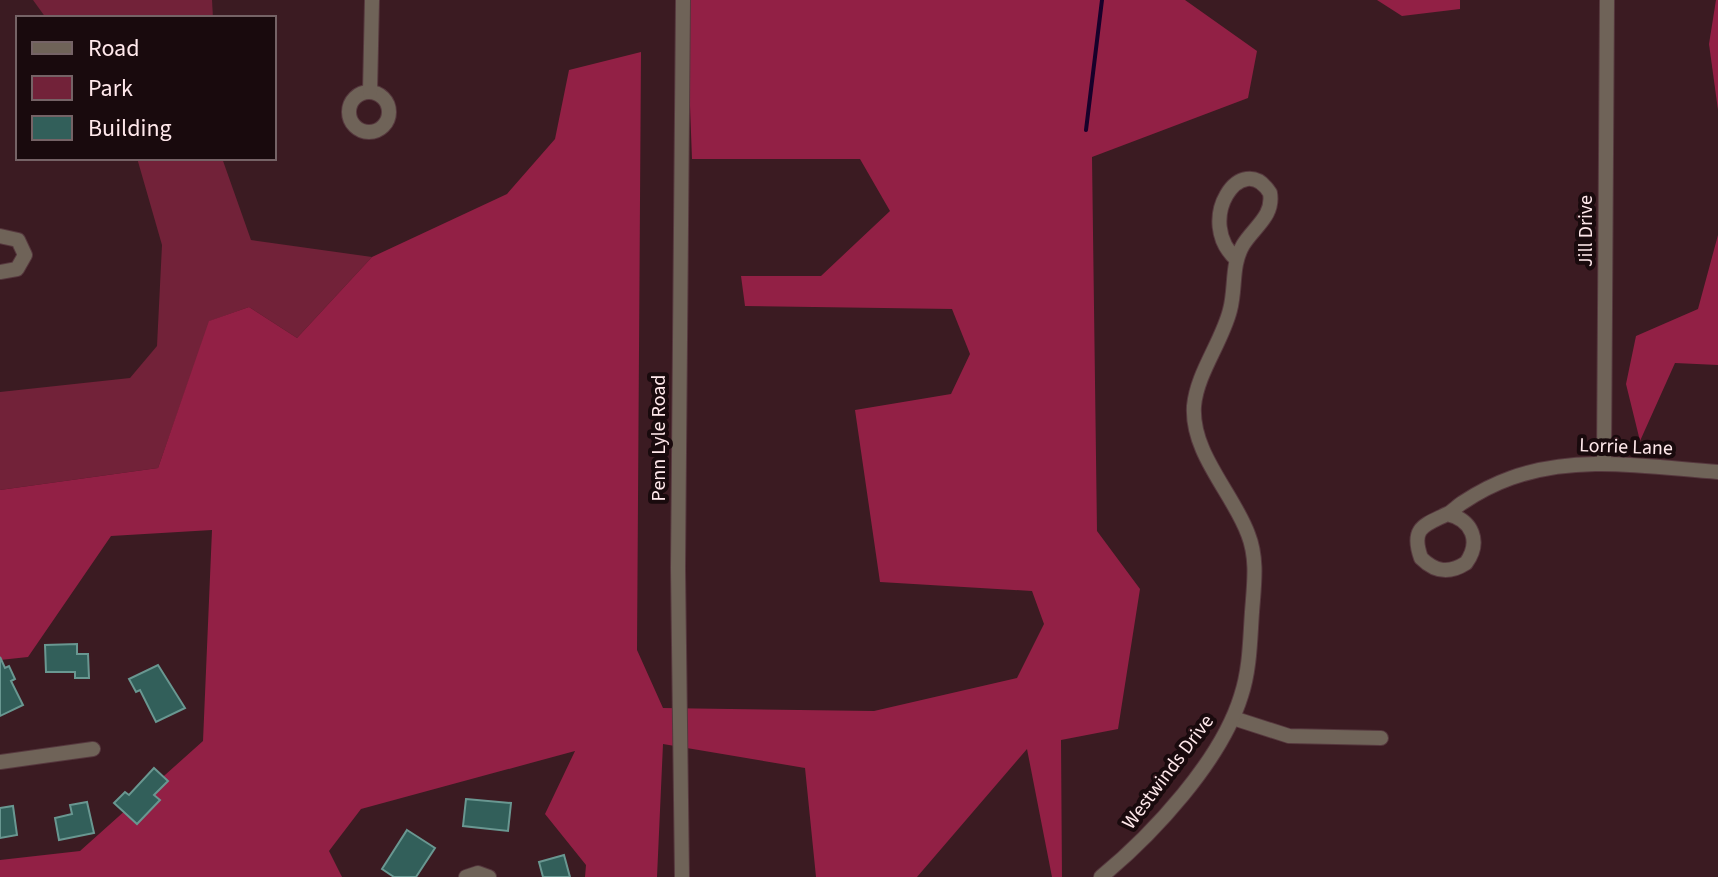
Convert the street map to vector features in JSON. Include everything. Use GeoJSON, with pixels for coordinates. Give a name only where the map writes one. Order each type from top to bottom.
{"type":"FeatureCollection","features":[{"type":"Feature","properties":{"kind":"street"},"geometry":{"type":"LineString","coordinates":[[370,92],[372,0]]}},
{"type":"Feature","properties":{"kind":"street","name":"Penn Lyle Road"},"geometry":{"type":"LineString","coordinates":[[682,877],[678,568],[683,0]]}},
{"type":"Feature","properties":{"kind":"street","name":"Jill Drive"},"geometry":{"type":"LineString","coordinates":[[1604,463],[1607,0]]}},
{"type":"Feature","properties":{"kind":"street"},"geometry":{"type":"LineString","coordinates":[[1259,181],[1270,193],[1270,211],[1242,245],[1237,260],[1223,243],[1218,216],[1227,193],[1238,182],[1259,181]]}},
{"type":"Feature","properties":{"kind":"street"},"geometry":{"type":"LineString","coordinates":[[0,236],[18,240],[25,255],[17,269],[0,272]]}},
{"type":"Feature","properties":{"kind":"street","name":"Westwinds Drive"},"geometry":{"type":"LineString","coordinates":[[1101,877],[1160,823],[1233,718],[1248,671],[1255,571],[1253,551],[1248,532],[1199,440],[1194,406],[1198,387],[1226,325],[1237,260]]}},
{"type":"Feature","properties":{"kind":"street","name":"Lorrie Lane"},"geometry":{"type":"LineString","coordinates":[[1447,514],[1464,521],[1472,531],[1474,544],[1466,563],[1448,571],[1428,565],[1418,548],[1422,527],[1429,520],[1447,514],[1473,496],[1510,478],[1543,468],[1604,463],[1718,472]]}},
{"type":"Feature","properties":{"kind":"street"},"geometry":{"type":"LineString","coordinates":[[1233,718],[1289,736],[1381,738]]}},
{"type":"Feature","properties":{"kind":"street"},"geometry":{"type":"LineString","coordinates":[[0,762],[93,749]]}},
{"type":"Feature","properties":{"kind":"street"},"geometry":{"type":"LineString","coordinates":[[466,877],[478,873],[489,877]]}},
{"type":"Feature","properties":{"kind":"green space"},"geometry":{"type":"Polygon","coordinates":[[[33,0],[212,0],[213,16],[45,16],[33,0]]]}},
{"type":"Feature","properties":{"kind":"green space"},"geometry":{"type":"Polygon","coordinates":[[[138,160],[223,160],[251,240],[372,257],[297,338],[249,307],[210,321],[158,468],[0,490],[0,392],[130,378],[157,346],[162,245],[138,160]]]}},
{"type":"Feature","properties":{"kind":"shaded area"},"geometry":{"type":"Polygon","coordinates":[[[686,0],[1185,0],[1257,51],[1248,98],[1092,157],[1097,531],[1140,589],[1118,729],[1061,740],[1062,877],[1052,877],[1027,749],[917,877],[816,877],[805,768],[663,744],[657,877],[585,877],[586,865],[545,814],[575,751],[361,809],[329,851],[342,877],[0,877],[0,860],[80,851],[203,741],[212,530],[111,536],[28,657],[0,660],[0,490],[158,468],[209,321],[249,307],[297,338],[372,257],[507,194],[555,139],[569,70],[641,52],[637,650],[663,708],[874,711],[1017,678],[1044,624],[1032,591],[880,582],[855,410],[951,394],[970,354],[952,309],[745,306],[741,276],[821,276],[890,211],[860,159],[692,159],[686,0]]]}},
{"type":"Feature","properties":{"kind":"shaded area"},"geometry":{"type":"Polygon","coordinates":[[[1377,0],[1460,0],[1460,9],[1402,16],[1377,0]]]}},
{"type":"Feature","properties":{"kind":"shaded area"},"geometry":{"type":"Polygon","coordinates":[[[1718,0],[1718,110],[1709,44],[1718,0]]]}},
{"type":"Feature","properties":{"kind":"shaded area"},"geometry":{"type":"Polygon","coordinates":[[[1718,235],[1718,365],[1675,363],[1640,441],[1626,384],[1636,336],[1698,309],[1718,235]]]}},
{"type":"Feature","properties":{"kind":"building"},"geometry":{"type":"Polygon","coordinates":[[[77,644],[77,654],[88,654],[89,678],[75,678],[75,672],[46,672],[45,645],[77,644]]]}},
{"type":"Feature","properties":{"kind":"building"},"geometry":{"type":"Polygon","coordinates":[[[0,657],[5,668],[9,666],[15,679],[11,681],[23,705],[0,716],[0,657]]]}},
{"type":"Feature","properties":{"kind":"building"},"geometry":{"type":"Polygon","coordinates":[[[158,665],[185,708],[156,722],[140,690],[136,692],[129,679],[158,665]]]}},
{"type":"Feature","properties":{"kind":"building"},"geometry":{"type":"Polygon","coordinates":[[[154,768],[168,781],[154,795],[160,800],[137,824],[114,803],[125,792],[129,795],[154,768]]]}},
{"type":"Feature","properties":{"kind":"building"},"geometry":{"type":"Polygon","coordinates":[[[466,799],[511,803],[508,831],[463,826],[466,799]]]}},
{"type":"Feature","properties":{"kind":"building"},"geometry":{"type":"Polygon","coordinates":[[[87,802],[94,833],[59,840],[55,818],[72,814],[70,805],[87,802]]]}},
{"type":"Feature","properties":{"kind":"building"},"geometry":{"type":"Polygon","coordinates":[[[13,806],[17,835],[0,838],[0,808],[13,806]]]}},
{"type":"Feature","properties":{"kind":"building"},"geometry":{"type":"Polygon","coordinates":[[[407,830],[435,848],[416,877],[394,877],[382,869],[407,830]]]}},
{"type":"Feature","properties":{"kind":"building"},"geometry":{"type":"Polygon","coordinates":[[[564,855],[570,877],[543,877],[539,862],[564,855]]]}},
{"type":"Feature","properties":{"kind":"waterway"},"geometry":{"type":"LineString","coordinates":[[1086,130],[1102,0]]}}]}
